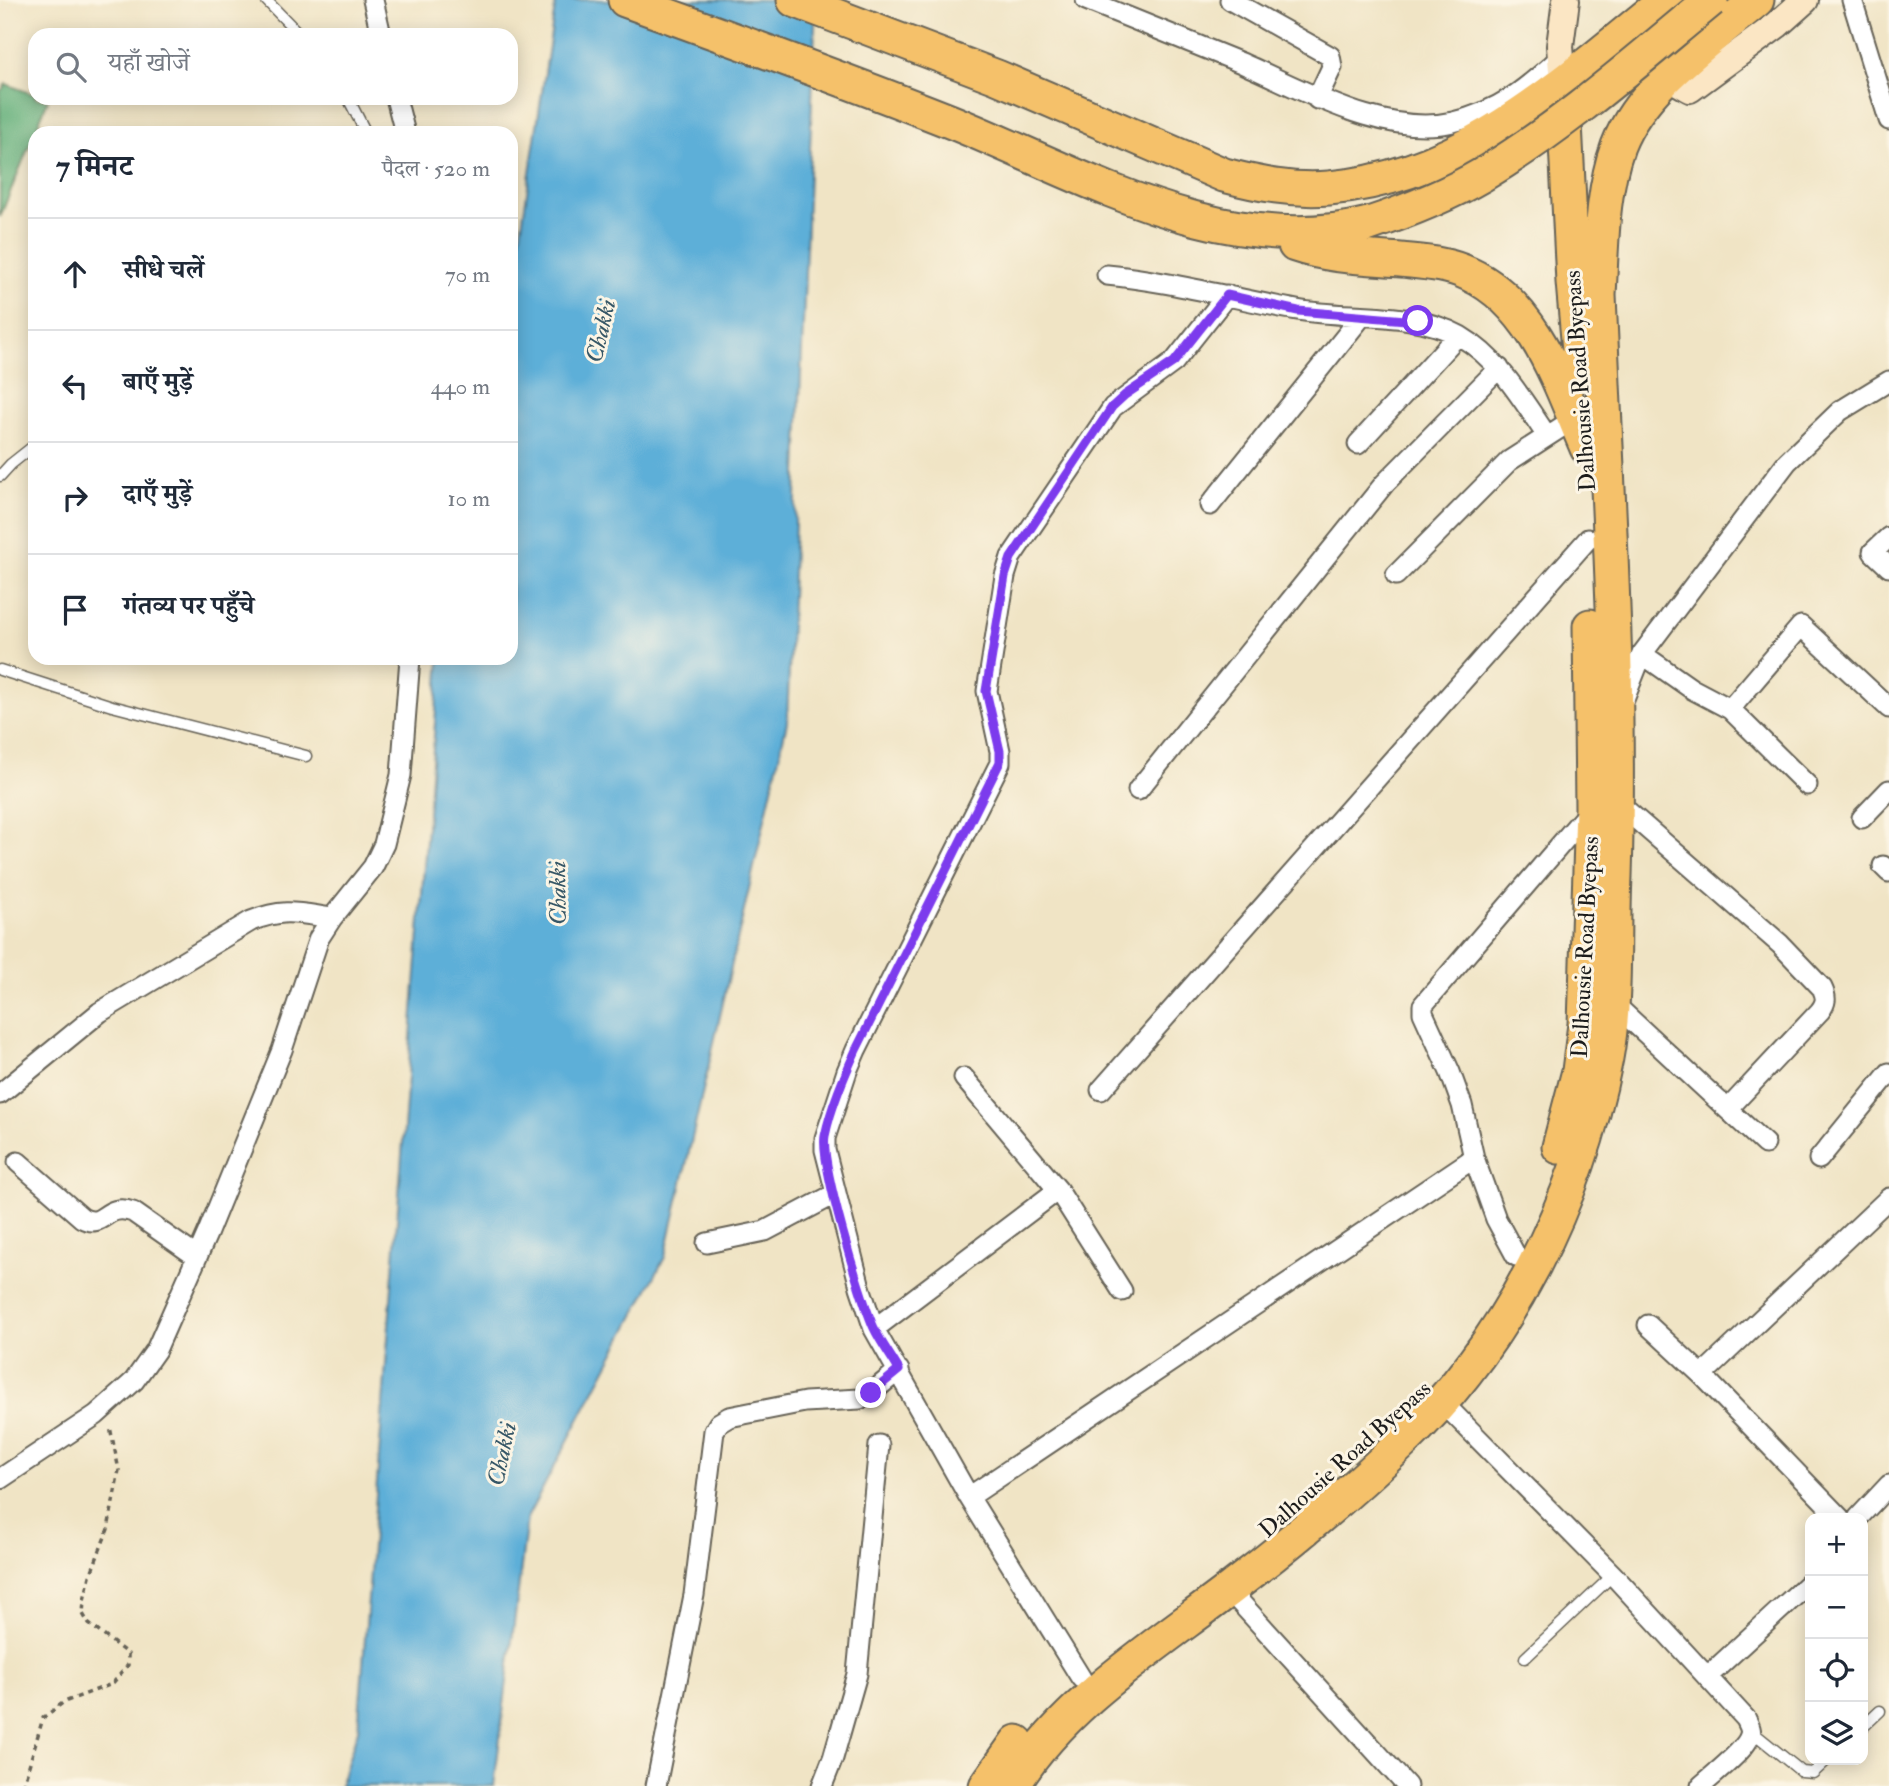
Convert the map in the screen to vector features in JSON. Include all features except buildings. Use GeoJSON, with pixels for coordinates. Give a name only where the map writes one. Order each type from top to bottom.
{"type":"FeatureCollection","features":[{"type":"Feature","properties":{"kind":"highway"},"geometry":{"type":"LineString","coordinates":[[625,0],[795,61],[961,126],[1142,202],[1228,228],[1275,234],[1341,231],[1369,224],[1443,196],[1515,154],[1558,123],[1711,0]]}},
{"type":"Feature","properties":{"kind":"highway"},"geometry":{"type":"LineString","coordinates":[[794,0],[997,77],[1224,175],[1259,184],[1327,189],[1406,174],[1477,142],[1562,70],[1655,9]]}},
{"type":"Feature","properties":{"kind":"highway"},"geometry":{"type":"LineString","coordinates":[[1013,1786],[1038,1751],[1074,1713],[1117,1675],[1328,1510],[1443,1403],[1494,1334],[1533,1269],[1558,1213],[1595,1105],[1607,1054],[1612,1002],[1605,806],[1616,719],[1599,295],[1603,217],[1610,174],[1628,126],[1667,76],[1757,0]]}},
{"type":"Feature","properties":{"kind":"highway"},"geometry":{"type":"LineString","coordinates":[[1655,9],[1636,46],[1639,66],[1644,71],[1667,76]]}},
{"type":"Feature","properties":{"kind":"highway","name":"Dalhousie Road Byepass"},"geometry":{"type":"LineString","coordinates":[[986,1786],[1024,1731],[1081,1678],[1309,1498],[1396,1419],[1440,1373],[1479,1322],[1516,1256],[1551,1174],[1579,1071],[1605,806],[1588,539],[1570,434],[1573,282],[1562,70]]}},
{"type":"Feature","properties":{"kind":"highway"},"geometry":{"type":"LineString","coordinates":[[1275,234],[1313,251],[1340,256],[1443,265],[1469,274],[1491,288],[1513,306],[1545,354],[1570,434]]}},
{"type":"Feature","properties":{"kind":"street"},"geometry":{"type":"LineString","coordinates":[[373,0],[379,28]]}},
{"type":"Feature","properties":{"kind":"street"},"geometry":{"type":"LineString","coordinates":[[1086,0],[1243,64],[1317,99],[1374,117],[1416,125],[1450,123],[1489,111],[1562,70],[1560,46],[1566,0]]}},
{"type":"Feature","properties":{"kind":"street"},"geometry":{"type":"LineString","coordinates":[[1230,0],[1330,56],[1332,67],[1317,99]]}},
{"type":"Feature","properties":{"kind":"street"},"geometry":{"type":"LineString","coordinates":[[1667,76],[1690,89],[1805,0]]}},
{"type":"Feature","properties":{"kind":"street"},"geometry":{"type":"LineString","coordinates":[[1852,0],[1889,120]]}},
{"type":"Feature","properties":{"kind":"street"},"geometry":{"type":"LineString","coordinates":[[398,105],[403,126]]}},
{"type":"Feature","properties":{"kind":"street"},"geometry":{"type":"LineString","coordinates":[[1107,275],[1227,295],[1298,311],[1418,321],[1458,335],[1499,368],[1570,434],[1509,461],[1395,575]]}},
{"type":"Feature","properties":{"kind":"street"},"geometry":{"type":"LineString","coordinates":[[1081,1678],[969,1497],[874,1329],[826,1161],[825,1138],[847,1071],[1000,762],[1000,751],[986,691],[1005,576],[1011,558],[1112,407],[1174,362],[1227,295]]}},
{"type":"Feature","properties":{"kind":"street"},"geometry":{"type":"LineString","coordinates":[[1210,505],[1362,316]]}},
{"type":"Feature","properties":{"kind":"street"},"geometry":{"type":"LineString","coordinates":[[1357,444],[1458,335]]}},
{"type":"Feature","properties":{"kind":"street"},"geometry":{"type":"LineString","coordinates":[[1138,790],[1385,483],[1499,368]]}},
{"type":"Feature","properties":{"kind":"street"},"geometry":{"type":"LineString","coordinates":[[1616,719],[1642,654],[1787,461],[1840,411],[1889,381]]}},
{"type":"Feature","properties":{"kind":"street"},"geometry":{"type":"LineString","coordinates":[[1889,537],[1873,552],[1889,567]]}},
{"type":"Feature","properties":{"kind":"street"},"geometry":{"type":"LineString","coordinates":[[1101,1090],[1588,539]]}},
{"type":"Feature","properties":{"kind":"street"},"geometry":{"type":"LineString","coordinates":[[1730,709],[1801,626],[1889,708]]}},
{"type":"Feature","properties":{"kind":"street"},"geometry":{"type":"LineString","coordinates":[[1642,654],[1692,688],[1730,709],[1807,785]]}},
{"type":"Feature","properties":{"kind":"street"},"geometry":{"type":"LineString","coordinates":[[0,1479],[104,1408],[134,1381],[156,1350],[197,1258],[282,1050],[319,938],[331,918],[373,867],[384,844],[401,775],[409,665]]}},
{"type":"Feature","properties":{"kind":"street"},"geometry":{"type":"LineString","coordinates":[[1862,818],[1889,790]]}},
{"type":"Feature","properties":{"kind":"street"},"geometry":{"type":"LineString","coordinates":[[1516,1256],[1496,1219],[1474,1158],[1462,1105],[1423,1013],[1423,1006],[1605,806],[1780,944],[1822,988],[1826,1001],[1820,1011],[1728,1109]]}},
{"type":"Feature","properties":{"kind":"street"},"geometry":{"type":"LineString","coordinates":[[0,1094],[100,1012],[251,921],[270,913],[284,912],[331,918]]}},
{"type":"Feature","properties":{"kind":"street"},"geometry":{"type":"LineString","coordinates":[[1612,1002],[1765,1144]]}},
{"type":"Feature","properties":{"kind":"street"},"geometry":{"type":"LineString","coordinates":[[1819,1159],[1889,1073]]}},
{"type":"Feature","properties":{"kind":"street"},"geometry":{"type":"LineString","coordinates":[[964,1078],[1058,1191],[1122,1291]]}},
{"type":"Feature","properties":{"kind":"street"},"geometry":{"type":"LineString","coordinates":[[969,1497],[1474,1158]]}},
{"type":"Feature","properties":{"kind":"street"},"geometry":{"type":"LineString","coordinates":[[18,1162],[82,1218],[90,1222],[98,1221],[115,1209],[133,1212],[197,1258]]}},
{"type":"Feature","properties":{"kind":"street"},"geometry":{"type":"LineString","coordinates":[[874,1329],[1058,1191]]}},
{"type":"Feature","properties":{"kind":"street"},"geometry":{"type":"LineString","coordinates":[[707,1243],[765,1231],[835,1194]]}},
{"type":"Feature","properties":{"kind":"street"},"geometry":{"type":"LineString","coordinates":[[1702,1375],[1889,1198]]}},
{"type":"Feature","properties":{"kind":"street"},"geometry":{"type":"LineString","coordinates":[[1648,1325],[1702,1375],[1835,1513]]}},
{"type":"Feature","properties":{"kind":"street"},"geometry":{"type":"LineString","coordinates":[[656,1786],[694,1595],[714,1431],[719,1423],[729,1417],[804,1402],[860,1399],[899,1370]]}},
{"type":"Feature","properties":{"kind":"street"},"geometry":{"type":"LineString","coordinates":[[1443,1403],[1614,1575],[1746,1719],[1750,1737],[1744,1746],[1701,1786]]}},
{"type":"Feature","properties":{"kind":"street"},"geometry":{"type":"LineString","coordinates":[[822,1786],[833,1758],[857,1674],[879,1445]]}},
{"type":"Feature","properties":{"kind":"street"},"geometry":{"type":"LineString","coordinates":[[1863,1513],[1889,1485]]}},
{"type":"Feature","properties":{"kind":"street"},"geometry":{"type":"LineString","coordinates":[[1707,1677],[1805,1588]]}},
{"type":"Feature","properties":{"kind":"street"},"geometry":{"type":"LineString","coordinates":[[1229,1590],[1407,1786]]}},
{"type":"Feature","properties":{"kind":"lane"},"geometry":{"type":"LineString","coordinates":[[266,0],[293,28]]}},
{"type":"Feature","properties":{"kind":"lane"},"geometry":{"type":"LineString","coordinates":[[352,105],[362,126]]}},
{"type":"Feature","properties":{"kind":"lane"},"geometry":{"type":"LineString","coordinates":[[0,476],[28,451]]}},
{"type":"Feature","properties":{"kind":"lane"},"geometry":{"type":"LineString","coordinates":[[0,670],[112,706],[306,756]]}},
{"type":"Feature","properties":{"kind":"lane"},"geometry":{"type":"LineString","coordinates":[[1525,1658],[1614,1575]]}},
{"type":"Feature","properties":{"kind":"lane"},"geometry":{"type":"LineString","coordinates":[[1868,1723],[1880,1712]]}},
{"type":"Feature","properties":{"kind":"lane"},"geometry":{"type":"LineString","coordinates":[[1750,1730],[1802,1772],[1813,1773],[1822,1765]]}},
{"type":"Feature","properties":{"kind":"path"},"geometry":{"type":"LineString","coordinates":[[23,1786],[43,1718],[64,1702],[112,1684],[128,1665],[128,1654],[89,1624],[83,1614],[90,1576],[108,1529],[119,1470],[116,1447],[104,1408]]}},
{"type":"Feature","properties":{"kind":"green space"},"geometry":{"type":"Polygon","coordinates":[[[6,84],[28,92],[28,105],[46,105],[37,126],[28,126],[28,149],[0,217],[0,92],[6,84]]]}},
{"type":"Feature","properties":{"kind":"water","name":"Chakki"},"geometry":{"type":"Polygon","coordinates":[[[556,0],[816,0],[787,722],[665,1257],[527,1518],[494,1786],[340,1786],[358,1730],[439,665],[518,665],[518,251],[556,0]]]}},
{"type":"Feature","properties":{"kind":"route"},"geometry":{"type":"LineString","coordinates":[[871,1393],[899,1370],[874,1329],[860,1287],[826,1161],[825,1138],[856,1050],[1000,762],[1000,751],[986,691],[1005,576],[1011,558],[1112,407],[1174,362],[1227,295],[1298,311],[1418,321]]}}]}
